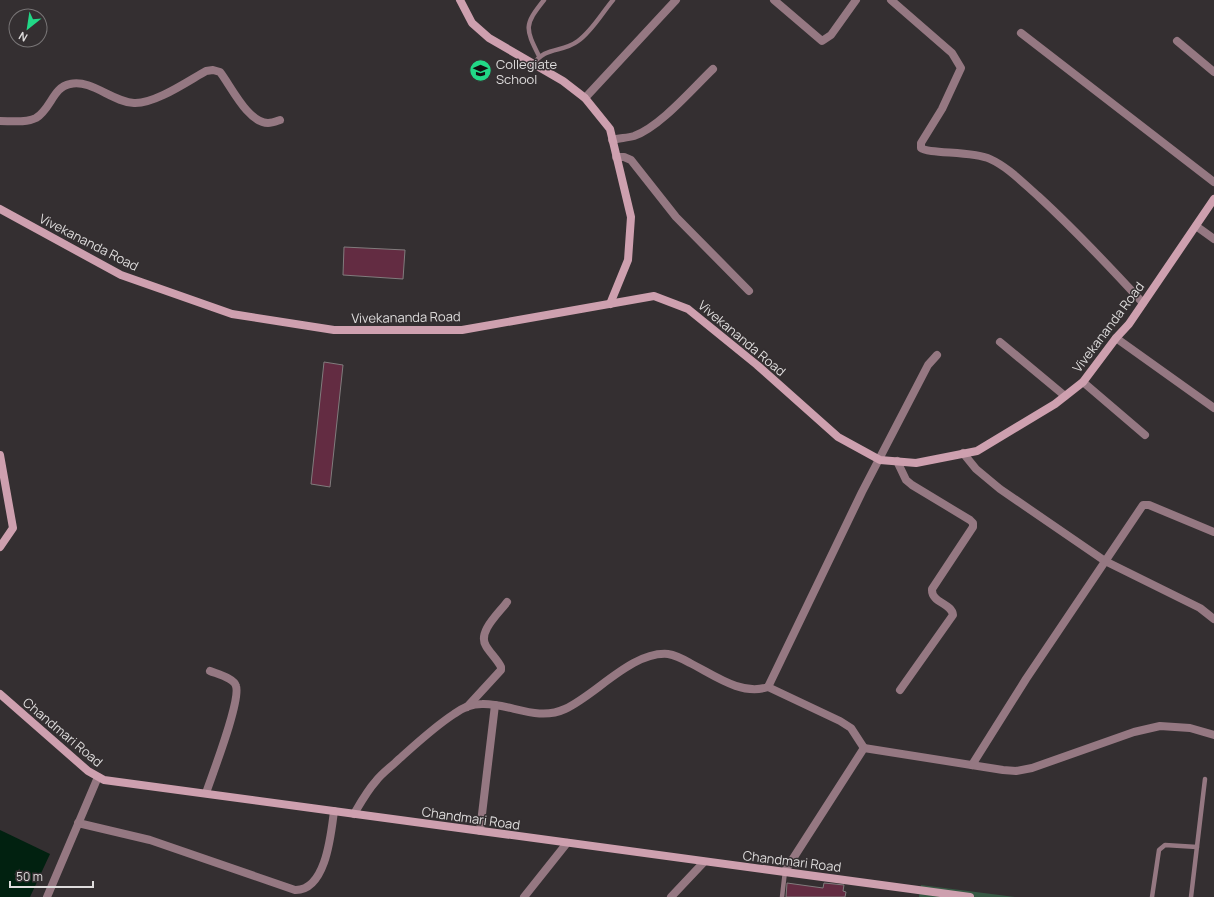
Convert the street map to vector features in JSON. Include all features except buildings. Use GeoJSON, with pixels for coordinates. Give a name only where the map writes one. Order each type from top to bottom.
{"type":"FeatureCollection","features":[{"type":"Feature","properties":{"kind":"main road"},"geometry":{"type":"LineString","coordinates":[[460,0],[472,23],[489,38],[533,65],[563,81],[586,98],[610,130],[631,217],[628,260],[610,304]]}},
{"type":"Feature","properties":{"kind":"main road","name":"Vivekananda Road"},"geometry":{"type":"LineString","coordinates":[[0,209],[121,275],[232,314],[334,330],[462,330],[654,296],[688,309],[758,365],[838,437],[880,460],[916,463],[977,451],[1055,404],[1083,382],[1116,338],[1129,324],[1214,199]]}},
{"type":"Feature","properties":{"kind":"main road"},"geometry":{"type":"LineString","coordinates":[[0,455],[13,528],[0,547]]}},
{"type":"Feature","properties":{"kind":"main road","name":"Chandmari Road"},"geometry":{"type":"LineString","coordinates":[[0,694],[88,771],[98,777],[118,782],[970,897]]}},
{"type":"Feature","properties":{"kind":"street"},"geometry":{"type":"LineString","coordinates":[[586,98],[676,0]]}},
{"type":"Feature","properties":{"kind":"street"},"geometry":{"type":"LineString","coordinates":[[774,0],[822,41],[830,35],[856,0]]}},
{"type":"Feature","properties":{"kind":"street"},"geometry":{"type":"LineString","coordinates":[[892,0],[952,53],[962,68],[942,109],[921,143],[921,148],[929,151],[971,153],[989,158],[1008,170],[1068,224],[1144,303]]}},
{"type":"Feature","properties":{"kind":"street"},"geometry":{"type":"LineString","coordinates":[[1021,33],[1214,182]]}},
{"type":"Feature","properties":{"kind":"street"},"geometry":{"type":"LineString","coordinates":[[1177,41],[1214,72]]}},
{"type":"Feature","properties":{"kind":"street"},"geometry":{"type":"LineString","coordinates":[[612,140],[634,136],[647,129],[662,117],[714,68]]}},
{"type":"Feature","properties":{"kind":"street"},"geometry":{"type":"LineString","coordinates":[[0,121],[26,121],[36,118],[44,111],[59,89],[69,84],[80,83],[133,103],[147,102],[206,71],[213,70],[220,72],[244,108],[258,119],[267,123],[280,120]]}},
{"type":"Feature","properties":{"kind":"street"},"geometry":{"type":"LineString","coordinates":[[616,157],[624,157],[631,160],[676,217],[750,291]]}},
{"type":"Feature","properties":{"kind":"street"},"geometry":{"type":"LineString","coordinates":[[1196,226],[1214,239]]}},
{"type":"Feature","properties":{"kind":"street"},"geometry":{"type":"LineString","coordinates":[[1116,338],[1214,408]]}},
{"type":"Feature","properties":{"kind":"street"},"geometry":{"type":"LineString","coordinates":[[1000,342],[1065,396]]}},
{"type":"Feature","properties":{"kind":"street"},"geometry":{"type":"LineString","coordinates":[[768,687],[862,492],[880,460],[928,365],[937,355]]}},
{"type":"Feature","properties":{"kind":"street"},"geometry":{"type":"LineString","coordinates":[[1083,382],[1145,435]]}},
{"type":"Feature","properties":{"kind":"street"},"geometry":{"type":"LineString","coordinates":[[963,454],[976,469],[1000,489],[1105,561],[1200,608],[1214,619]]}},
{"type":"Feature","properties":{"kind":"street"},"geometry":{"type":"LineString","coordinates":[[897,461],[906,480],[973,523],[973,527],[932,588],[934,597],[950,609],[953,615],[900,690]]}},
{"type":"Feature","properties":{"kind":"street"},"geometry":{"type":"LineString","coordinates":[[972,765],[1026,679],[1143,505],[1150,505],[1214,532]]}},
{"type":"Feature","properties":{"kind":"street"},"geometry":{"type":"LineString","coordinates":[[467,707],[501,670],[501,667],[485,645],[483,639],[486,630],[507,602]]}},
{"type":"Feature","properties":{"kind":"street"},"geometry":{"type":"LineString","coordinates":[[354,814],[376,780],[454,713],[467,707],[481,704],[495,705],[529,713],[545,714],[564,710],[638,661],[655,654],[669,654],[682,659],[746,689],[758,690],[768,687],[852,728],[860,738],[864,748]]}},
{"type":"Feature","properties":{"kind":"street"},"geometry":{"type":"LineString","coordinates":[[206,793],[233,710],[236,694],[236,686],[233,682],[210,671]]}},
{"type":"Feature","properties":{"kind":"street"},"geometry":{"type":"LineString","coordinates":[[480,831],[495,705]]}},
{"type":"Feature","properties":{"kind":"street"},"geometry":{"type":"LineString","coordinates":[[864,748],[1003,770],[1016,770],[1032,768],[1134,732],[1160,726],[1190,728],[1214,735]]}},
{"type":"Feature","properties":{"kind":"street"},"geometry":{"type":"LineString","coordinates":[[785,871],[864,748]]}},
{"type":"Feature","properties":{"kind":"street"},"geometry":{"type":"LineString","coordinates":[[47,897],[98,777]]}},
{"type":"Feature","properties":{"kind":"street"},"geometry":{"type":"LineString","coordinates":[[78,823],[150,840],[295,890],[303,890],[313,882],[322,866],[330,844],[334,811]]}},
{"type":"Feature","properties":{"kind":"street"},"geometry":{"type":"LineString","coordinates":[[524,897],[567,843]]}},
{"type":"Feature","properties":{"kind":"street"},"geometry":{"type":"LineString","coordinates":[[671,897],[704,862]]}},
{"type":"Feature","properties":{"kind":"lane"},"geometry":{"type":"LineString","coordinates":[[539,56],[530,38],[527,26],[531,17],[544,0]]}},
{"type":"Feature","properties":{"kind":"lane"},"geometry":{"type":"LineString","coordinates":[[533,65],[539,56],[546,52],[559,49],[579,41],[613,0]]}},
{"type":"Feature","properties":{"kind":"lane"},"geometry":{"type":"LineString","coordinates":[[1191,897],[1205,779]]}},
{"type":"Feature","properties":{"kind":"lane"},"geometry":{"type":"LineString","coordinates":[[1152,897],[1159,850],[1161,846],[1197,847]]}},
{"type":"Feature","properties":{"kind":"lane"},"geometry":{"type":"LineString","coordinates":[[782,897],[785,871]]}},
{"type":"Feature","properties":{"kind":"shaded area"},"geometry":{"type":"Polygon","coordinates":[[[0,830],[50,854],[30,897],[0,897],[0,830]]]}},
{"type":"Feature","properties":{"kind":"shaded area"},"geometry":{"type":"Polygon","coordinates":[[[921,885],[1015,897],[919,897],[921,885]]]}},
{"type":"Feature","properties":{"kind":"place","name":"Collegiate School"},"geometry":{"type":"Point","coordinates":[481,71]}}]}
